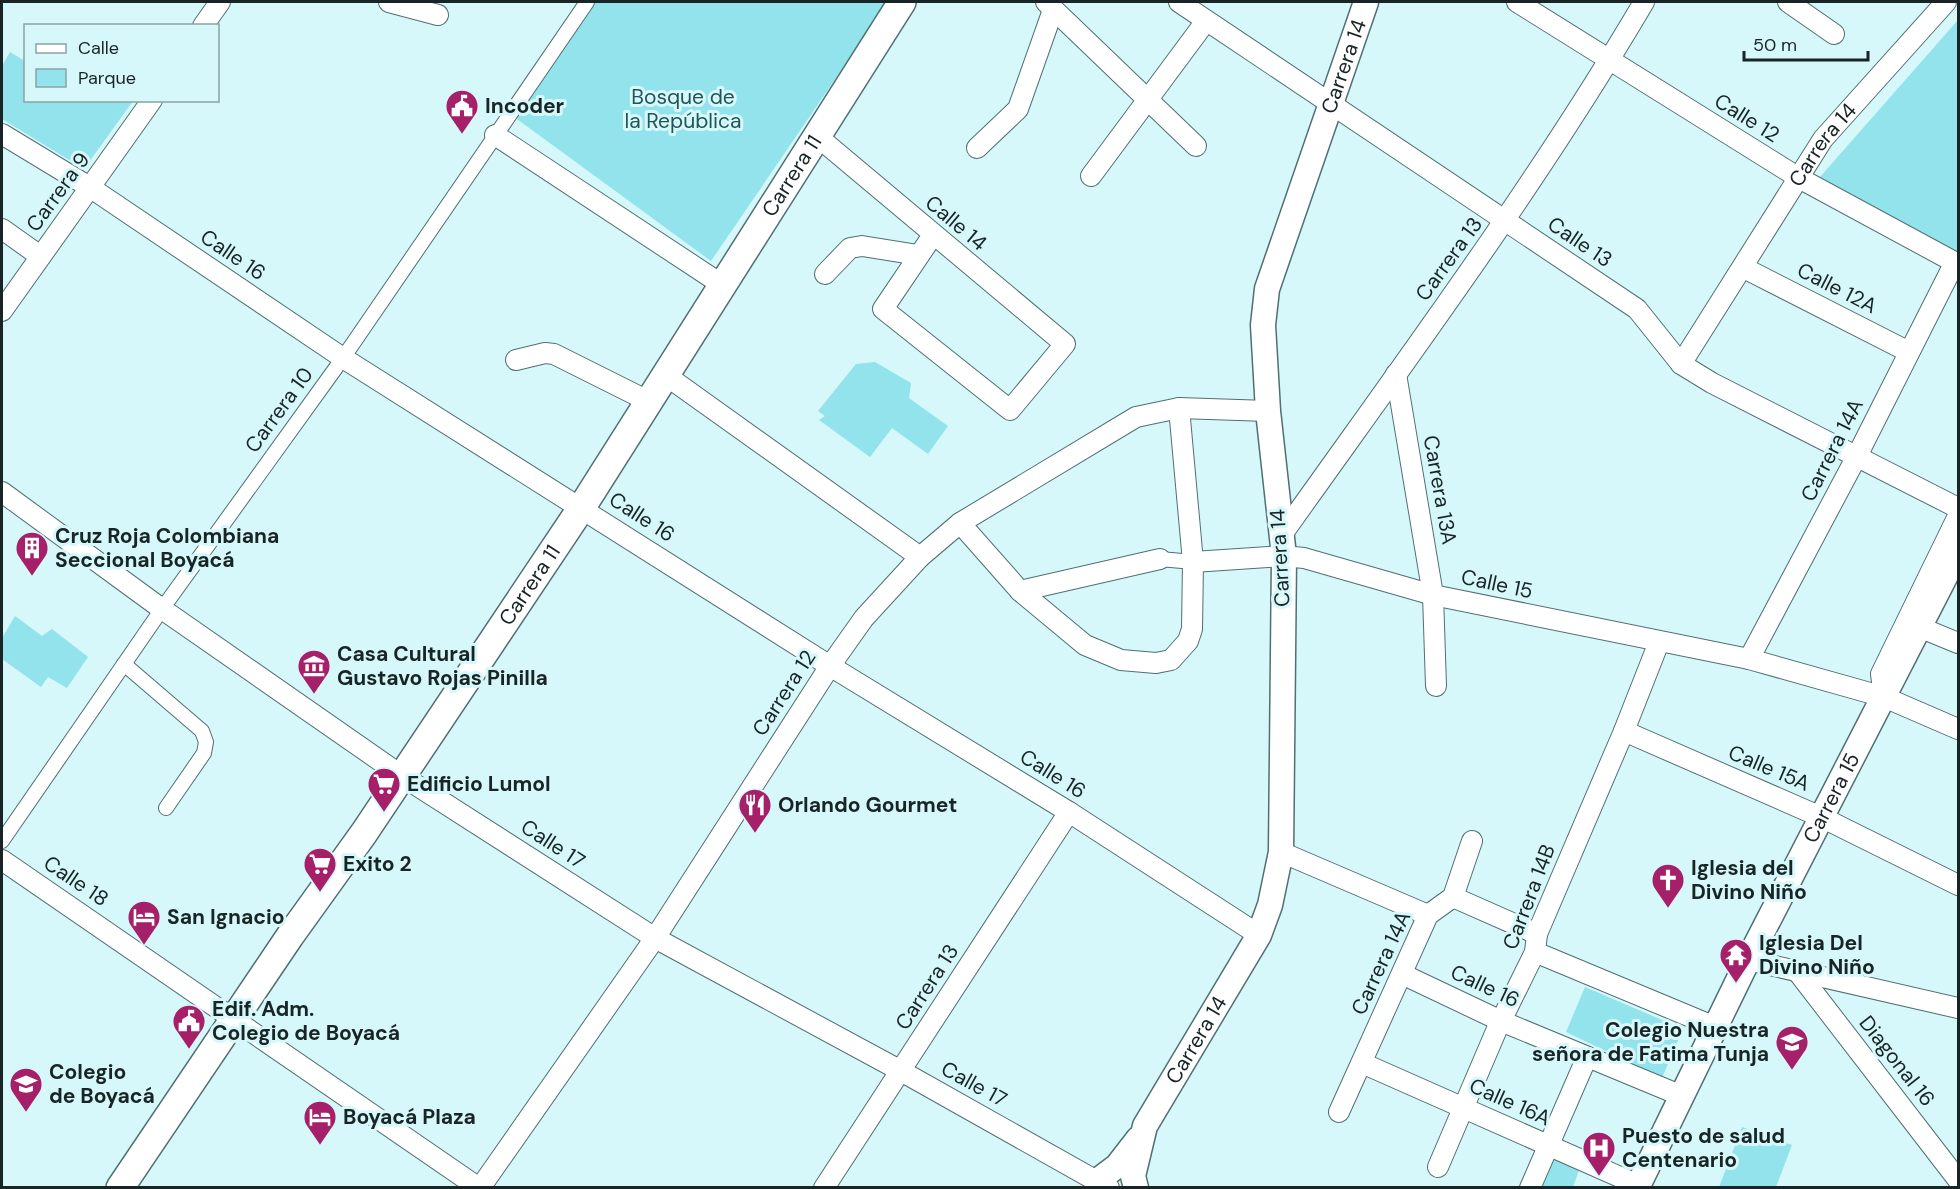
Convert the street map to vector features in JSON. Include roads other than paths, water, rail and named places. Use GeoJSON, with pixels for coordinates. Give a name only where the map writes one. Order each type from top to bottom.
{"type":"FeatureCollection","features":[{"type":"Feature","properties":{"kind":"main road","name":"Carrera 11"},"geometry":{"type":"LineString","coordinates":[[120,1188],[234,1018],[402,776],[582,507],[664,374],[724,285],[818,137],[894,4]]}},
{"type":"Feature","properties":{"kind":"street"},"geometry":{"type":"LineString","coordinates":[[204,24],[220,2]]}},
{"type":"Feature","properties":{"kind":"street"},"geometry":{"type":"LineString","coordinates":[[389,2],[438,15]]}},
{"type":"Feature","properties":{"kind":"street","name":"Carrera 10"},"geometry":{"type":"LineString","coordinates":[[2,841],[162,609],[343,358],[587,2]]}},
{"type":"Feature","properties":{"kind":"street","name":"Carrera 14"},"geometry":{"type":"LineString","coordinates":[[1136,1188],[1133,1176],[1145,1126],[1259,935],[1270,905],[1281,852],[1282,546],[1268,411],[1263,325],[1266,290],[1366,2]]}},
{"type":"Feature","properties":{"kind":"street","name":"Calle 12"},"geometry":{"type":"LineString","coordinates":[[1517,2],[1799,178],[1957,263]]}},
{"type":"Feature","properties":{"kind":"street","name":"Carrera 13"},"geometry":{"type":"LineString","coordinates":[[1282,546],[1396,374],[1505,221],[1609,61],[1644,2]]}},
{"type":"Feature","properties":{"kind":"street"},"geometry":{"type":"LineString","coordinates":[[1788,2],[1834,34]]}},
{"type":"Feature","properties":{"kind":"street","name":"Carrera 14"},"geometry":{"type":"LineString","coordinates":[[1681,364],[1744,268],[1823,139],[1946,2]]}},
{"type":"Feature","properties":{"kind":"street","name":"Calle 13"},"geometry":{"type":"LineString","coordinates":[[1187,4],[1206,21],[1637,309],[1681,364],[1712,383],[1959,508]]}},
{"type":"Feature","properties":{"kind":"street"},"geometry":{"type":"LineString","coordinates":[[977,148],[1018,109],[1050,6],[1197,146]]}},
{"type":"Feature","properties":{"kind":"street"},"geometry":{"type":"LineString","coordinates":[[1091,176],[1206,21]]}},
{"type":"Feature","properties":{"kind":"street","name":"Carrera 9"},"geometry":{"type":"LineString","coordinates":[[2,311],[151,102]]}},
{"type":"Feature","properties":{"kind":"street","name":"Calle 16"},"geometry":{"type":"LineString","coordinates":[[2,134],[91,188],[343,358],[582,507],[830,666],[1069,812],[1259,935]]}},
{"type":"Feature","properties":{"kind":"street"},"geometry":{"type":"LineString","coordinates":[[495,135],[724,285]]}},
{"type":"Feature","properties":{"kind":"street","name":"Calle 14"},"geometry":{"type":"LineString","coordinates":[[818,137],[1065,344],[1010,410],[883,309],[918,255]]}},
{"type":"Feature","properties":{"kind":"street"},"geometry":{"type":"LineString","coordinates":[[2,229],[40,256]]}},
{"type":"Feature","properties":{"kind":"street"},"geometry":{"type":"LineString","coordinates":[[825,274],[850,248],[862,246],[918,255],[933,235]]}},
{"type":"Feature","properties":{"kind":"street","name":"Carrera 14A"},"geometry":{"type":"LineString","coordinates":[[1749,659],[1957,263]]}},
{"type":"Feature","properties":{"kind":"street","name":"Calle 12A"},"geometry":{"type":"LineString","coordinates":[[1744,268],[1909,352]]}},
{"type":"Feature","properties":{"kind":"street"},"geometry":{"type":"LineString","coordinates":[[516,360],[554,354],[648,401]]}},
{"type":"Feature","properties":{"kind":"street"},"geometry":{"type":"LineString","coordinates":[[664,374],[920,557]]}},
{"type":"Feature","properties":{"kind":"street","name":"Carrera 13A"},"geometry":{"type":"LineString","coordinates":[[1396,374],[1433,595],[1436,686]]}},
{"type":"Feature","properties":{"kind":"street"},"geometry":{"type":"LineString","coordinates":[[960,523],[1020,591],[1085,645],[1122,660],[1156,663],[1171,660],[1188,641],[1192,629],[1193,562],[1179,408]]}},
{"type":"Feature","properties":{"kind":"street","name":"Carrera 12"},"geometry":{"type":"LineString","coordinates":[[479,1188],[655,938],[830,666],[864,618],[920,557],[960,523],[1136,417],[1179,408],[1268,411]]}},
{"type":"Feature","properties":{"kind":"street","name":"Calle 17"},"geometry":{"type":"LineString","coordinates":[[2,492],[162,609],[402,776],[655,938],[901,1071],[1103,1184]]}},
{"type":"Feature","properties":{"kind":"street","name":"Carrera 15"},"geometry":{"type":"LineString","coordinates":[[1884,697],[1881,674],[1959,516]]}},
{"type":"Feature","properties":{"kind":"street","name":"Calle 15"},"geometry":{"type":"LineString","coordinates":[[1020,591],[1160,559],[1193,562],[1282,546],[1304,558],[1433,595],[1749,659],[1884,697],[1959,729]]}},
{"type":"Feature","properties":{"kind":"street","name":"Carrera 15"},"geometry":{"type":"LineString","coordinates":[[1638,1186],[1748,960],[1959,552]]}},
{"type":"Feature","properties":{"kind":"street"},"geometry":{"type":"LineString","coordinates":[[1919,627],[1959,643]]}},
{"type":"Feature","properties":{"kind":"street","name":"Carrera 14B"},"geometry":{"type":"LineString","coordinates":[[1438,1167],[1462,1107],[1536,943],[1659,642]]}},
{"type":"Feature","properties":{"kind":"street"},"geometry":{"type":"LineString","coordinates":[[124,664],[202,731],[206,742],[204,753],[166,808]]}},
{"type":"Feature","properties":{"kind":"street","name":"Calle 15A"},"geometry":{"type":"LineString","coordinates":[[1624,731],[1821,816],[1959,885]]}},
{"type":"Feature","properties":{"kind":"street","name":"Carrera 13"},"geometry":{"type":"LineString","coordinates":[[824,1188],[1069,812]]}},
{"type":"Feature","properties":{"kind":"street"},"geometry":{"type":"LineString","coordinates":[[1472,841],[1453,897],[1536,943],[1715,1027]]}},
{"type":"Feature","properties":{"kind":"street"},"geometry":{"type":"LineString","coordinates":[[1281,852],[1428,915]]}},
{"type":"Feature","properties":{"kind":"street","name":"Calle 18"},"geometry":{"type":"LineString","coordinates":[[2,860],[479,1188]]}},
{"type":"Feature","properties":{"kind":"street","name":"Carrera 14A"},"geometry":{"type":"LineString","coordinates":[[1339,1112],[1428,915],[1453,897]]}},
{"type":"Feature","properties":{"kind":"street"},"geometry":{"type":"LineString","coordinates":[[1748,960],[1959,1008]]}},
{"type":"Feature","properties":{"kind":"street","name":"Diagonal 16"},"geometry":{"type":"LineString","coordinates":[[1797,971],[1959,1180]]}},
{"type":"Feature","properties":{"kind":"street","name":"Calle 16"},"geometry":{"type":"LineString","coordinates":[[1402,974],[1501,1021],[1682,1096]]}},
{"type":"Feature","properties":{"kind":"street"},"geometry":{"type":"LineString","coordinates":[[1530,1188],[1587,1057]]}},
{"type":"Feature","properties":{"kind":"street","name":"Calle 16A"},"geometry":{"type":"LineString","coordinates":[[1362,1063],[1638,1186]]}},
{"type":"Feature","properties":{"kind":"street","name":"Carrera 14"},"geometry":{"type":"LineString","coordinates":[[1141,1188],[1146,1178],[1160,1101]]}},
{"type":"Feature","properties":{"kind":"street"},"geometry":{"type":"LineString","coordinates":[[1103,1184],[1133,1148],[1145,1126]]}},
{"type":"Feature","properties":{"kind":"place","name":"Incoder"},"geometry":{"type":"Point","coordinates":[462,135]}},
{"type":"Feature","properties":{"kind":"place","name":"Cruz Roja Colombiana Seccional Boyacá"},"geometry":{"type":"Point","coordinates":[32,577]}},
{"type":"Feature","properties":{"kind":"place","name":"Casa Cultural Gustavo Rojas Pinilla"},"geometry":{"type":"Point","coordinates":[314,695]}},
{"type":"Feature","properties":{"kind":"place","name":"Edificio Lumol"},"geometry":{"type":"Point","coordinates":[384,813]}},
{"type":"Feature","properties":{"kind":"place","name":"Orlando Gourmet"},"geometry":{"type":"Point","coordinates":[755,834]}},
{"type":"Feature","properties":{"kind":"place","name":"Exito 2"},"geometry":{"type":"Point","coordinates":[320,893]}},
{"type":"Feature","properties":{"kind":"place","name":"Iglesia del Divino Niño"},"geometry":{"type":"Point","coordinates":[1668,909]}},
{"type":"Feature","properties":{"kind":"place","name":"San Ignacio"},"geometry":{"type":"Point","coordinates":[144,946]}},
{"type":"Feature","properties":{"kind":"place","name":"Iglesia Del Divino Niño"},"geometry":{"type":"Point","coordinates":[1736,984]}},
{"type":"Feature","properties":{"kind":"place","name":"Edif. Adm. Colegio de Boyacá"},"geometry":{"type":"Point","coordinates":[189,1050]}},
{"type":"Feature","properties":{"kind":"place","name":"Colegio Nuestra señora de Fatima Tunja"},"geometry":{"type":"Point","coordinates":[1792,1071]}},
{"type":"Feature","properties":{"kind":"place","name":"Colegio de Boyacá"},"geometry":{"type":"Point","coordinates":[26,1113]}},
{"type":"Feature","properties":{"kind":"place","name":"Boyacá Plaza"},"geometry":{"type":"Point","coordinates":[320,1146]}},
{"type":"Feature","properties":{"kind":"place","name":"Puesto de salud Centenario"},"geometry":{"type":"Point","coordinates":[1599,1177]}},
{"type":"Feature","properties":{"kind":"park label","name":"Bosque de la República"},"geometry":{"type":"Point","coordinates":[683,109]}}]}
